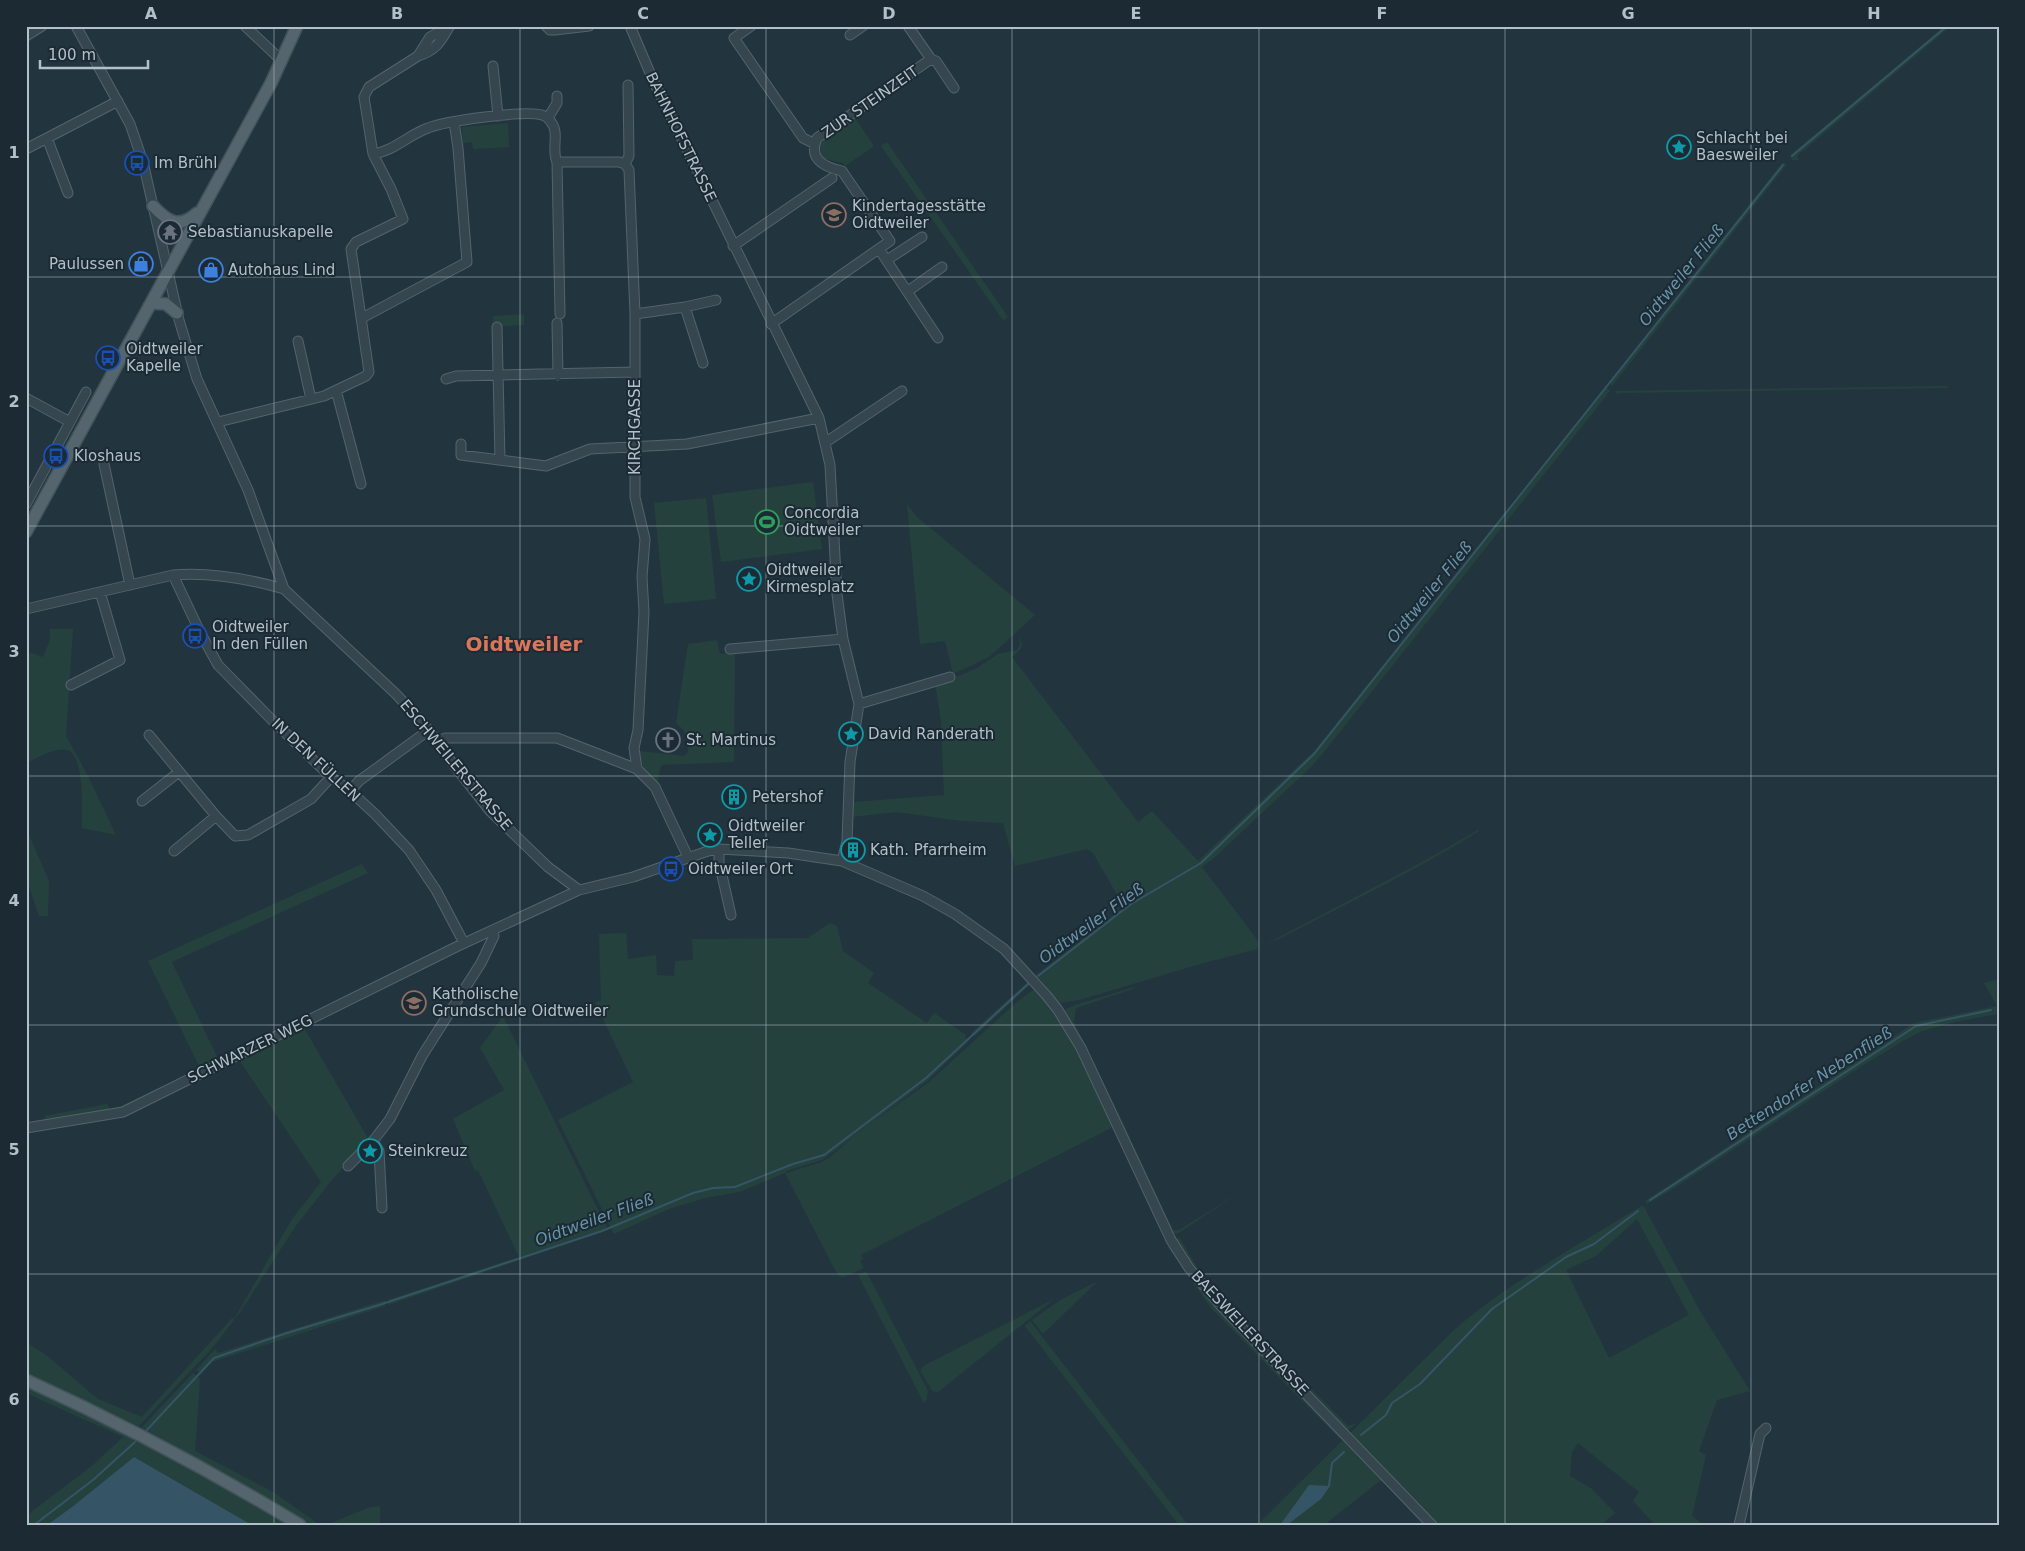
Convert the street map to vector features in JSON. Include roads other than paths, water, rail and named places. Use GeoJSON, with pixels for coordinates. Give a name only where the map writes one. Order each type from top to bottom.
{"type":"FeatureCollection","features":[{"type":"Feature","properties":{"kind":"main road"},"geometry":{"type":"LineString","coordinates":[[26,532],[169,270],[281,60],[297,26]]}},
{"type":"Feature","properties":{"kind":"main road"},"geometry":{"type":"LineString","coordinates":[[153,206],[166,218],[180,222],[188,220],[202,208]]}},
{"type":"Feature","properties":{"kind":"main road"},"geometry":{"type":"LineString","coordinates":[[151,303],[166,304],[177,313]]}},
{"type":"Feature","properties":{"kind":"main road"},"geometry":{"type":"LineString","coordinates":[[26,1380],[149,1438],[300,1525]]}},
{"type":"Feature","properties":{"kind":"street"},"geometry":{"type":"LineString","coordinates":[[26,36],[42,26]]}},
{"type":"Feature","properties":{"kind":"street","name":"ESCHWEILERSTRASSE"},"geometry":{"type":"LineString","coordinates":[[76,26],[130,124],[140,155],[169,270],[177,313],[197,379],[248,490],[284,589],[396,694],[429,730],[490,811],[548,867],[579,890]]}},
{"type":"Feature","properties":{"kind":"street"},"geometry":{"type":"LineString","coordinates":[[245,26],[281,60]]}},
{"type":"Feature","properties":{"kind":"street"},"geometry":{"type":"LineString","coordinates":[[546,26],[555,30],[589,26]]}},
{"type":"Feature","properties":{"kind":"street","name":"BAHNHOFSTRASSE"},"geometry":{"type":"LineString","coordinates":[[630,26],[653,80],[733,246],[819,418],[826,442],[830,465],[836,594],[843,639],[859,704],[850,762],[847,841],[842,861]]}},
{"type":"Feature","properties":{"kind":"street"},"geometry":{"type":"LineString","coordinates":[[751,26],[734,38],[803,138],[815,144]]}},
{"type":"Feature","properties":{"kind":"street"},"geometry":{"type":"LineString","coordinates":[[850,35],[863,26]]}},
{"type":"Feature","properties":{"kind":"street","name":"ZUR STEINZEIT"},"geometry":{"type":"LineString","coordinates":[[908,26],[931,59],[936,61],[954,88]]}},
{"type":"Feature","properties":{"kind":"street"},"geometry":{"type":"LineString","coordinates":[[218,422],[324,396],[366,376],[369,372],[351,249],[356,242],[403,220],[391,189],[373,154],[364,104],[365,92],[369,87],[418,56],[430,52],[450,27]]}},
{"type":"Feature","properties":{"kind":"street","name":"ZUR STEINZEIT"},"geometry":{"type":"LineString","coordinates":[[879,249],[890,241],[842,171],[827,168],[819,161],[814,150],[815,144],[817,138],[931,59]]}},
{"type":"Feature","properties":{"kind":"street"},"geometry":{"type":"LineString","coordinates":[[493,66],[498,116]]}},
{"type":"Feature","properties":{"kind":"street","name":"KIRCHGASSE"},"geometry":{"type":"LineString","coordinates":[[628,85],[629,156],[625,164],[630,170],[634,314],[635,498],[645,539],[642,577],[644,612],[638,730],[634,748],[637,768]]}},
{"type":"Feature","properties":{"kind":"street"},"geometry":{"type":"LineString","coordinates":[[548,118],[557,103],[558,96]]}},
{"type":"Feature","properties":{"kind":"street"},"geometry":{"type":"LineString","coordinates":[[26,149],[118,101]]}},
{"type":"Feature","properties":{"kind":"street"},"geometry":{"type":"LineString","coordinates":[[373,154],[384,152],[427,128],[454,122],[498,116],[535,114],[548,118],[555,130],[555,158],[557,162],[558,374]]}},
{"type":"Feature","properties":{"kind":"street"},"geometry":{"type":"LineString","coordinates":[[362,318],[467,262],[458,148],[454,122]]}},
{"type":"Feature","properties":{"kind":"street"},"geometry":{"type":"LineString","coordinates":[[47,138],[68,193]]}},
{"type":"Feature","properties":{"kind":"street"},"geometry":{"type":"LineString","coordinates":[[557,162],[619,162],[625,164]]}},
{"type":"Feature","properties":{"kind":"street"},"geometry":{"type":"LineString","coordinates":[[733,246],[832,178]]}},
{"type":"Feature","properties":{"kind":"street"},"geometry":{"type":"LineString","coordinates":[[887,260],[922,237]]}},
{"type":"Feature","properties":{"kind":"street"},"geometry":{"type":"LineString","coordinates":[[771,324],[879,249],[938,338]]}},
{"type":"Feature","properties":{"kind":"street"},"geometry":{"type":"LineString","coordinates":[[908,292],[942,267]]}},
{"type":"Feature","properties":{"kind":"street"},"geometry":{"type":"LineString","coordinates":[[634,314],[685,307],[716,300]]}},
{"type":"Feature","properties":{"kind":"street"},"geometry":{"type":"LineString","coordinates":[[685,307],[703,363]]}},
{"type":"Feature","properties":{"kind":"street"},"geometry":{"type":"LineString","coordinates":[[497,327],[500,460]]}},
{"type":"Feature","properties":{"kind":"street"},"geometry":{"type":"LineString","coordinates":[[298,341],[311,399]]}},
{"type":"Feature","properties":{"kind":"street"},"geometry":{"type":"LineString","coordinates":[[446,379],[456,376],[634,372]]}},
{"type":"Feature","properties":{"kind":"street"},"geometry":{"type":"LineString","coordinates":[[336,390],[361,484]]}},
{"type":"Feature","properties":{"kind":"street"},"geometry":{"type":"LineString","coordinates":[[826,442],[902,390]]}},
{"type":"Feature","properties":{"kind":"street"},"geometry":{"type":"LineString","coordinates":[[26,504],[86,392]]}},
{"type":"Feature","properties":{"kind":"street"},"geometry":{"type":"LineString","coordinates":[[26,398],[70,422]]}},
{"type":"Feature","properties":{"kind":"street"},"geometry":{"type":"LineString","coordinates":[[461,444],[461,455],[546,466],[590,449],[686,444],[819,418]]}},
{"type":"Feature","properties":{"kind":"street"},"geometry":{"type":"LineString","coordinates":[[104,464],[130,585]]}},
{"type":"Feature","properties":{"kind":"street"},"geometry":{"type":"LineString","coordinates":[[26,609],[130,585],[194,573],[268,584],[284,589]]}},
{"type":"Feature","properties":{"kind":"street","name":"IN DEN FÜLLEN"},"geometry":{"type":"LineString","coordinates":[[173,576],[200,634],[218,665],[409,850],[436,890],[464,943]]}},
{"type":"Feature","properties":{"kind":"street"},"geometry":{"type":"LineString","coordinates":[[71,686],[120,660],[100,592]]}},
{"type":"Feature","properties":{"kind":"street"},"geometry":{"type":"LineString","coordinates":[[730,649],[843,639]]}},
{"type":"Feature","properties":{"kind":"street"},"geometry":{"type":"LineString","coordinates":[[859,704],[950,677]]}},
{"type":"Feature","properties":{"kind":"street"},"geometry":{"type":"LineString","coordinates":[[350,791],[359,781],[429,730]]}},
{"type":"Feature","properties":{"kind":"street"},"geometry":{"type":"LineString","coordinates":[[149,735],[230,833],[241,837],[248,835],[311,799],[332,777]]}},
{"type":"Feature","properties":{"kind":"street"},"geometry":{"type":"LineString","coordinates":[[438,742],[445,738],[556,738],[637,768],[655,788],[688,857]]}},
{"type":"Feature","properties":{"kind":"street"},"geometry":{"type":"LineString","coordinates":[[142,801],[179,772]]}},
{"type":"Feature","properties":{"kind":"street"},"geometry":{"type":"LineString","coordinates":[[174,851],[216,816]]}},
{"type":"Feature","properties":{"kind":"street"},"geometry":{"type":"LineString","coordinates":[[579,890],[633,877],[688,857],[719,849],[788,853],[842,861]]}},
{"type":"Feature","properties":{"kind":"street"},"geometry":{"type":"LineString","coordinates":[[719,849],[718,862],[731,915]]}},
{"type":"Feature","properties":{"kind":"street","name":"BAESWEILERSTRASSE"},"geometry":{"type":"LineString","coordinates":[[842,861],[923,896],[955,914],[1004,949],[1036,983],[1058,1010],[1081,1048],[1171,1240],[1189,1268],[1220,1306],[1432,1525]]}},
{"type":"Feature","properties":{"kind":"street","name":"SCHWARZER WEG"},"geometry":{"type":"LineString","coordinates":[[26,1128],[123,1112],[464,943],[579,890]]}},
{"type":"Feature","properties":{"kind":"street"},"geometry":{"type":"LineString","coordinates":[[348,1166],[373,1141],[390,1119],[434,1034],[487,953],[494,936],[492,931]]}},
{"type":"Feature","properties":{"kind":"street"},"geometry":{"type":"LineString","coordinates":[[373,1141],[379,1152],[382,1208]]}},
{"type":"Feature","properties":{"kind":"street"},"geometry":{"type":"LineString","coordinates":[[1740,1525],[1760,1434],[1766,1428]]}},
{"type":"Feature","properties":{"kind":"water"},"geometry":{"type":"Polygon","coordinates":[[[134,1457],[252,1525],[47,1525],[134,1457]]]}},
{"type":"Feature","properties":{"kind":"water"},"geometry":{"type":"Polygon","coordinates":[[[1309,1485],[1330,1486],[1321,1499],[1287,1525],[1280,1525],[1309,1485]]]}},
{"type":"Feature","properties":{"kind":"waterway","name":"Oidtweiler Fließ"},"geometry":{"type":"LineString","coordinates":[[1792,156],[1947,26]]}},
{"type":"Feature","properties":{"kind":"waterway","name":"Oidtweiler Fließ"},"geometry":{"type":"LineString","coordinates":[[1038,976],[1131,904],[1201,863],[1314,754],[1783,165]]}},
{"type":"Feature","properties":{"kind":"waterway","name":"Oidtweiler Fließ"},"geometry":{"type":"LineString","coordinates":[[145,1432],[214,1358],[602,1231],[693,1193],[713,1188],[735,1187],[793,1164],[824,1155],[926,1078],[1029,983]]}},
{"type":"Feature","properties":{"kind":"waterway","name":"Bettendorfer Nebenfließ"},"geometry":{"type":"LineString","coordinates":[[1650,1200],[1916,1026],[1991,1010]]}},
{"type":"Feature","properties":{"kind":"waterway","name":"Bettendorfer Nebenfließ"},"geometry":{"type":"LineString","coordinates":[[1361,1435],[1386,1415],[1392,1403],[1420,1384],[1492,1309],[1566,1257],[1594,1244],[1638,1211]]}},
{"type":"Feature","properties":{"kind":"waterway","name":"Oidtweiler Fließ"},"geometry":{"type":"LineString","coordinates":[[34,1525],[93,1480],[135,1442]]}},
{"type":"Feature","properties":{"kind":"waterway","name":"Bettendorfer Nebenfließ"},"geometry":{"type":"LineString","coordinates":[[1329,1486],[1332,1463],[1344,1452]]}},
{"type":"Feature","properties":{"kind":"place","name":"Schlacht bei Baesweiler"},"geometry":{"type":"Point","coordinates":[1679,147]}},
{"type":"Feature","properties":{"kind":"place","name":"Im Brühl"},"geometry":{"type":"Point","coordinates":[137,163]}},
{"type":"Feature","properties":{"kind":"place","name":"Kindertagesstätte Oidtweiler"},"geometry":{"type":"Point","coordinates":[834,215]}},
{"type":"Feature","properties":{"kind":"place","name":"Sebastianuskapelle"},"geometry":{"type":"Point","coordinates":[170,232]}},
{"type":"Feature","properties":{"kind":"place","name":"Paulussen"},"geometry":{"type":"Point","coordinates":[141,264]}},
{"type":"Feature","properties":{"kind":"place","name":"Autohaus Lind"},"geometry":{"type":"Point","coordinates":[211,270]}},
{"type":"Feature","properties":{"kind":"place","name":"Oidtweiler Kapelle"},"geometry":{"type":"Point","coordinates":[108,358]}},
{"type":"Feature","properties":{"kind":"place","name":"Kloshaus"},"geometry":{"type":"Point","coordinates":[56,456]}},
{"type":"Feature","properties":{"kind":"place","name":"Concordia Oidtweiler"},"geometry":{"type":"Point","coordinates":[767,522]}},
{"type":"Feature","properties":{"kind":"place","name":"Oidtweiler Kirmesplatz"},"geometry":{"type":"Point","coordinates":[749,579]}},
{"type":"Feature","properties":{"kind":"place","name":"Oidtweiler In den Füllen"},"geometry":{"type":"Point","coordinates":[195,636]}},
{"type":"Feature","properties":{"kind":"place","name":"David Randerath"},"geometry":{"type":"Point","coordinates":[851,734]}},
{"type":"Feature","properties":{"kind":"place","name":"St. Martinus"},"geometry":{"type":"Point","coordinates":[668,740]}},
{"type":"Feature","properties":{"kind":"place","name":"Petershof"},"geometry":{"type":"Point","coordinates":[734,797]}},
{"type":"Feature","properties":{"kind":"place","name":"Oidtweiler Teller"},"geometry":{"type":"Point","coordinates":[710,835]}},
{"type":"Feature","properties":{"kind":"place","name":"Kath. Pfarrheim"},"geometry":{"type":"Point","coordinates":[853,850]}},
{"type":"Feature","properties":{"kind":"place","name":"Oidtweiler Ort"},"geometry":{"type":"Point","coordinates":[671,869]}},
{"type":"Feature","properties":{"kind":"place","name":"Katholische Grundschule Oidtweiler"},"geometry":{"type":"Point","coordinates":[414,1003]}},
{"type":"Feature","properties":{"kind":"place","name":"Steinkreuz"},"geometry":{"type":"Point","coordinates":[370,1151]}},
{"type":"Feature","properties":{"kind":"district","name":"Oidtweiler"},"geometry":{"type":"Point","coordinates":[524,644]}}]}
